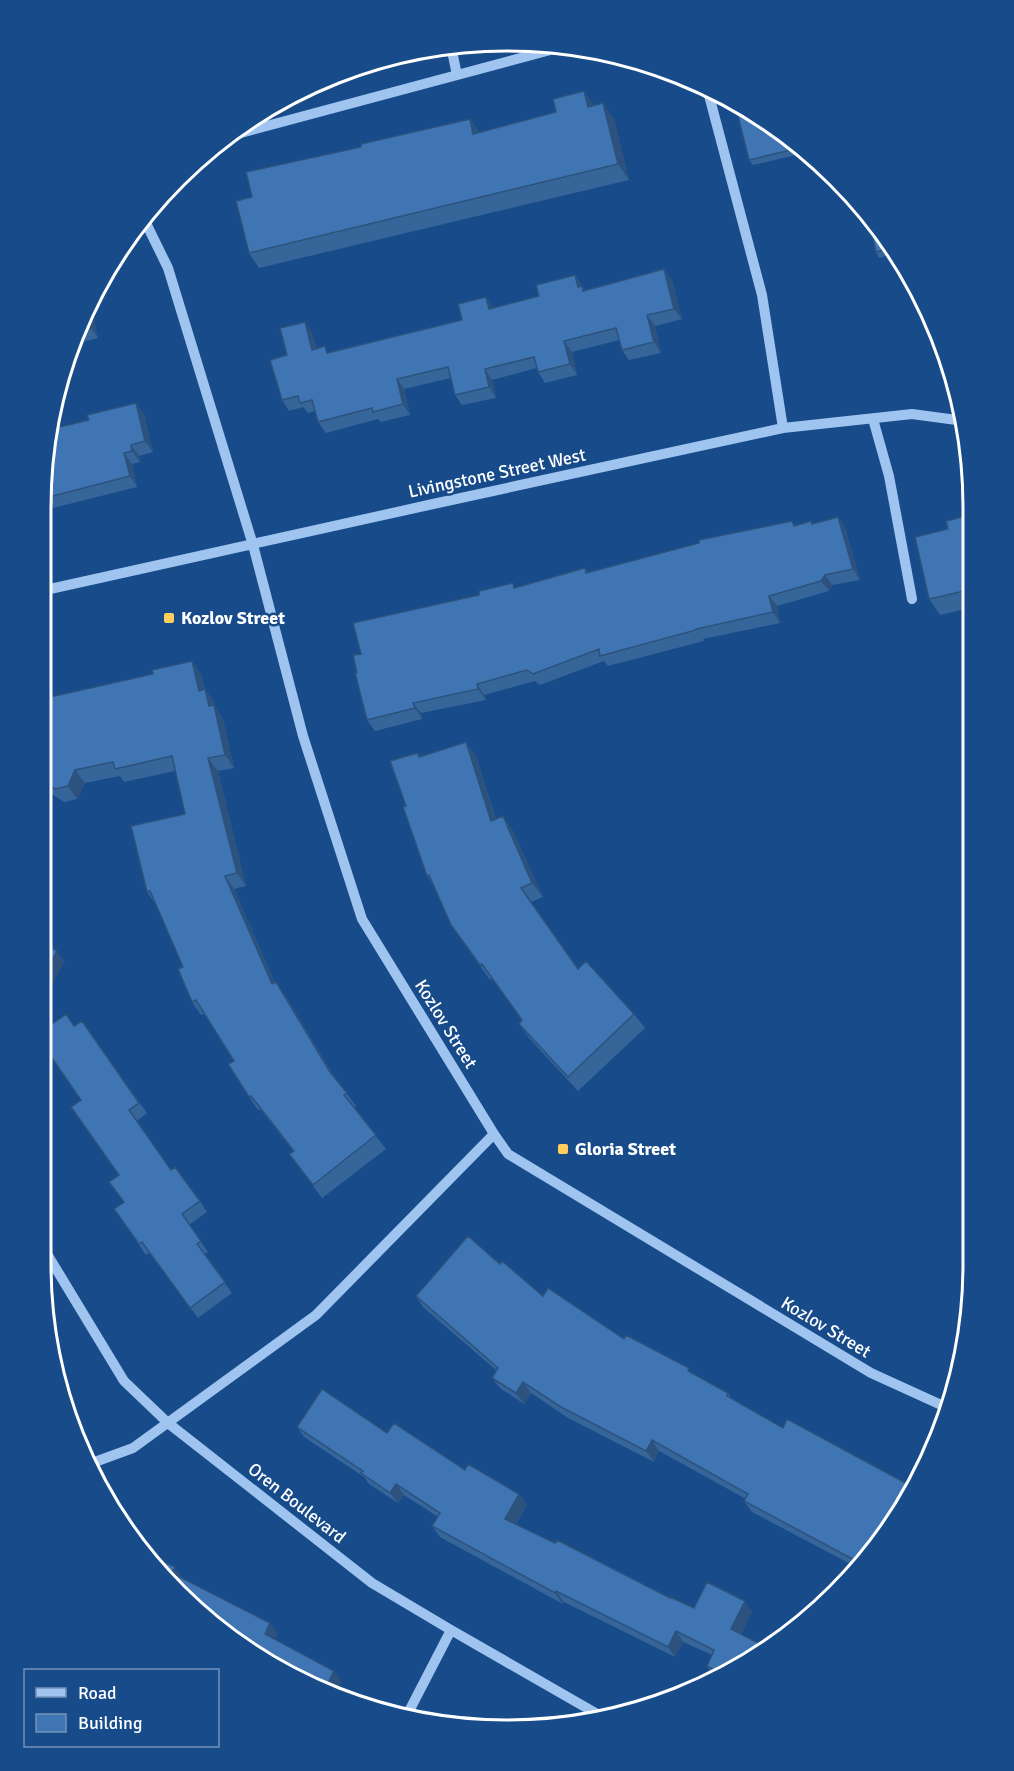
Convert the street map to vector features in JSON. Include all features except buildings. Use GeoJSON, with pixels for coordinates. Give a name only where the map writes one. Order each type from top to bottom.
{"type":"FeatureCollection","features":[{"type":"Feature","properties":{"kind":"street"},"geometry":{"type":"LineString","coordinates":[[250,130],[542,52]]}},
{"type":"Feature","properties":{"kind":"street"},"geometry":{"type":"LineString","coordinates":[[453,54],[458,75]]}},
{"type":"Feature","properties":{"kind":"street"},"geometry":{"type":"LineString","coordinates":[[710,98],[762,295],[783,428]]}},
{"type":"Feature","properties":{"kind":"street","name":"Kozlov Street"},"geometry":{"type":"LineString","coordinates":[[147,226],[168,268],[253,545],[303,736],[362,919],[494,1134],[508,1154],[871,1373],[941,1405]]}},
{"type":"Feature","properties":{"kind":"street","name":"Livingstone Street West"},"geometry":{"type":"LineString","coordinates":[[51,589],[783,428],[912,414],[954,420]]}},
{"type":"Feature","properties":{"kind":"street"},"geometry":{"type":"LineString","coordinates":[[873,419],[889,476],[912,599]]}},
{"type":"Feature","properties":{"kind":"street"},"geometry":{"type":"LineString","coordinates":[[96,1462],[133,1448],[316,1315],[494,1134]]}},
{"type":"Feature","properties":{"kind":"street","name":"Oren Boulevard"},"geometry":{"type":"LineString","coordinates":[[51,1262],[124,1381],[168,1423],[372,1582],[593,1712]]}},
{"type":"Feature","properties":{"kind":"street"},"geometry":{"type":"LineString","coordinates":[[410,1709],[451,1630]]}},
{"type":"Feature","properties":{"kind":"place","name":"Kozlov Street"},"geometry":{"type":"Point","coordinates":[169,618]}},
{"type":"Feature","properties":{"kind":"place","name":"Gloria Street"},"geometry":{"type":"Point","coordinates":[563,1149]}}]}
